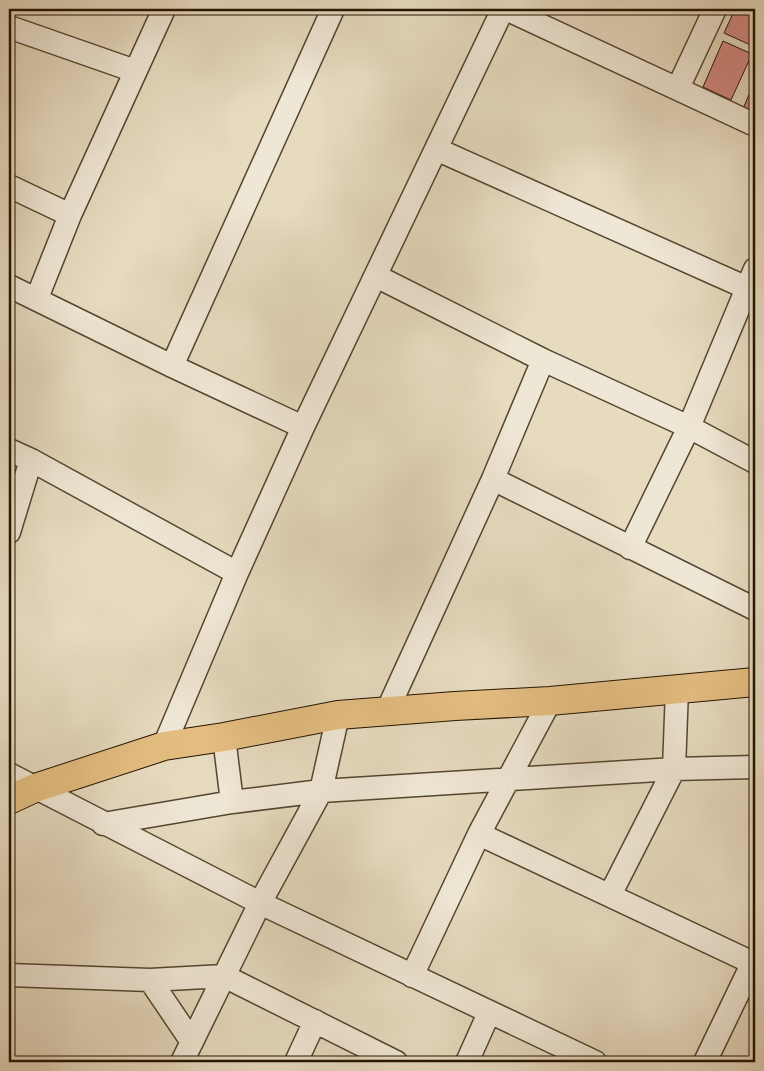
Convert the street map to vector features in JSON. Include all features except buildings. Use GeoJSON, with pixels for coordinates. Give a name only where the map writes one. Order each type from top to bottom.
{"type":"FeatureCollection","features":[{"type":"Feature","properties":{"kind":"main road"},"geometry":{"type":"LineString","coordinates":[[9,800],[35,788],[164,746],[224,737],[338,715],[550,701],[755,682]]}},
{"type":"Feature","properties":{"kind":"street"},"geometry":{"type":"LineString","coordinates":[[36,298],[70,215],[164,9]]}},
{"type":"Feature","properties":{"kind":"street"},"geometry":{"type":"LineString","coordinates":[[172,366],[333,9]]}},
{"type":"Feature","properties":{"kind":"street"},"geometry":{"type":"LineString","coordinates":[[164,746],[237,573],[303,427],[504,9],[755,125]]}},
{"type":"Feature","properties":{"kind":"street"},"geometry":{"type":"LineString","coordinates":[[678,88],[715,9]]}},
{"type":"Feature","properties":{"kind":"street"},"geometry":{"type":"LineString","coordinates":[[9,27],[135,71]]}},
{"type":"Feature","properties":{"kind":"street"},"geometry":{"type":"LineString","coordinates":[[436,149],[751,278],[689,427],[630,548]]}},
{"type":"Feature","properties":{"kind":"street"},"geometry":{"type":"LineString","coordinates":[[9,186],[70,215]]}},
{"type":"Feature","properties":{"kind":"street"},"geometry":{"type":"LineString","coordinates":[[376,276],[543,360],[689,427],[755,462]]}},
{"type":"Feature","properties":{"kind":"street"},"geometry":{"type":"LineString","coordinates":[[9,286],[172,366],[303,427]]}},
{"type":"Feature","properties":{"kind":"street"},"geometry":{"type":"LineString","coordinates":[[387,711],[493,479],[543,360]]}},
{"type":"Feature","properties":{"kind":"street"},"geometry":{"type":"LineString","coordinates":[[9,450],[32,460],[237,573]]}},
{"type":"Feature","properties":{"kind":"street"},"geometry":{"type":"LineString","coordinates":[[9,532],[32,460]]}},
{"type":"Feature","properties":{"kind":"street"},"geometry":{"type":"LineString","coordinates":[[493,479],[755,609]]}},
{"type":"Feature","properties":{"kind":"street"},"geometry":{"type":"LineString","coordinates":[[610,895],[674,769],[677,689]]}},
{"type":"Feature","properties":{"kind":"street"},"geometry":{"type":"LineString","coordinates":[[412,976],[479,834],[550,701]]}},
{"type":"Feature","properties":{"kind":"street"},"geometry":{"type":"LineString","coordinates":[[182,1062],[260,903],[321,791],[338,715]]}},
{"type":"Feature","properties":{"kind":"street"},"geometry":{"type":"LineString","coordinates":[[224,737],[232,802]]}},
{"type":"Feature","properties":{"kind":"street"},"geometry":{"type":"LineString","coordinates":[[103,824],[232,802],[321,791],[674,769],[755,767]]}},
{"type":"Feature","properties":{"kind":"street"},"geometry":{"type":"LineString","coordinates":[[9,774],[103,824],[260,903],[595,1062]]}},
{"type":"Feature","properties":{"kind":"street"},"geometry":{"type":"LineString","coordinates":[[479,834],[754,962],[705,1062]]}},
{"type":"Feature","properties":{"kind":"street"},"geometry":{"type":"LineString","coordinates":[[9,975],[150,980],[224,976],[396,1062]]}},
{"type":"Feature","properties":{"kind":"street"},"geometry":{"type":"LineString","coordinates":[[150,980],[192,1042]]}},
{"type":"Feature","properties":{"kind":"street"},"geometry":{"type":"LineString","coordinates":[[467,1062],[489,1012]]}},
{"type":"Feature","properties":{"kind":"street"},"geometry":{"type":"LineString","coordinates":[[296,1062],[315,1021]]}}]}
